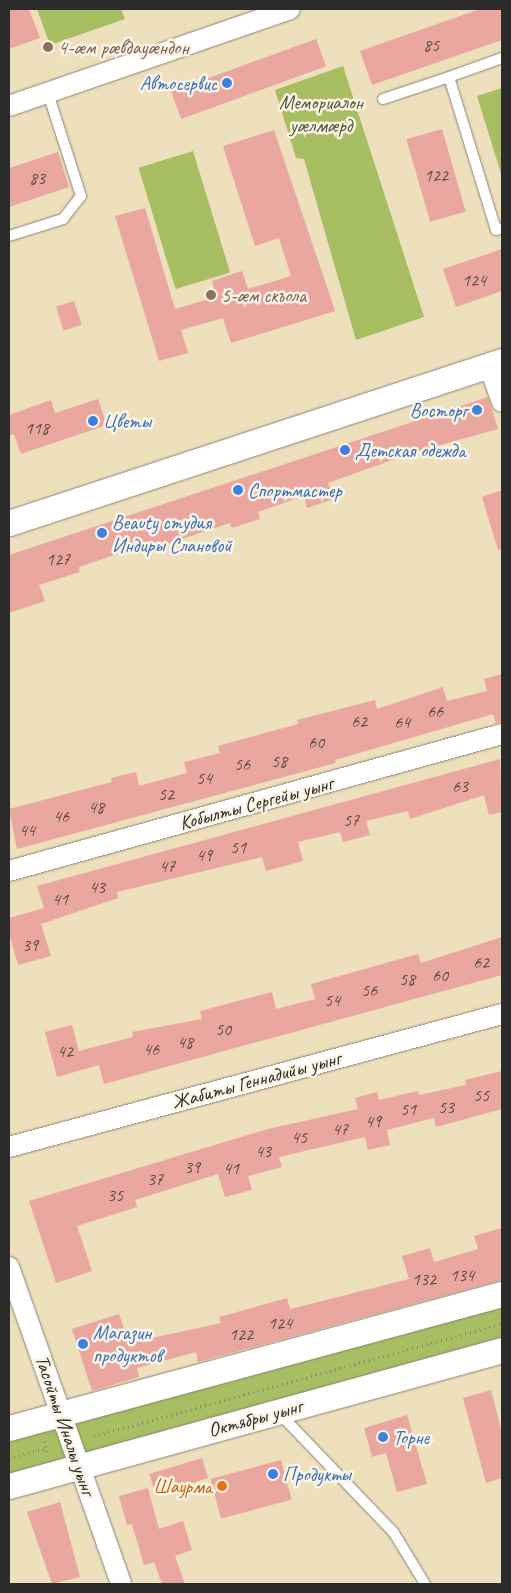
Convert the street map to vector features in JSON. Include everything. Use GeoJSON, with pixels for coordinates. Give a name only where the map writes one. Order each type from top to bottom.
{"type":"FeatureCollection","features":[{"type":"Feature","properties":{"kind":"street"},"geometry":{"type":"LineString","coordinates":[[9,106],[290,9]]}},
{"type":"Feature","properties":{"kind":"street"},"geometry":{"type":"LineString","coordinates":[[9,523],[496,364],[502,402]]}},
{"type":"Feature","properties":{"kind":"street","name":"Кобылты Сергейы уынг"},"geometry":{"type":"LineString","coordinates":[[9,870],[502,734]]}},
{"type":"Feature","properties":{"kind":"street","name":"Жабиты Геннадийы уынг"},"geometry":{"type":"LineString","coordinates":[[9,1147],[502,1014]]}},
{"type":"Feature","properties":{"kind":"street","name":"Тасойты Иналы уынг"},"geometry":{"type":"LineString","coordinates":[[9,1267],[50,1417],[90,1463],[121,1584]]}},
{"type":"Feature","properties":{"kind":"street"},"geometry":{"type":"LineString","coordinates":[[9,1428],[502,1294]]}},
{"type":"Feature","properties":{"kind":"street","name":"Октябры уынг"},"geometry":{"type":"LineString","coordinates":[[9,1486],[502,1350]]}},
{"type":"Feature","properties":{"kind":"lane"},"geometry":{"type":"LineString","coordinates":[[383,99],[502,58]]}},
{"type":"Feature","properties":{"kind":"lane"},"geometry":{"type":"LineString","coordinates":[[449,77],[496,230],[502,228]]}},
{"type":"Feature","properties":{"kind":"lane"},"geometry":{"type":"LineString","coordinates":[[9,236],[63,219],[81,196],[48,93]]}},
{"type":"Feature","properties":{"kind":"lane"},"geometry":{"type":"LineString","coordinates":[[278,1412],[394,1533],[425,1584]]}},
{"type":"Feature","properties":{"kind":"path"},"geometry":{"type":"LineString","coordinates":[[94,1436],[502,1324]]}},
{"type":"Feature","properties":{"kind":"path"},"geometry":{"type":"LineString","coordinates":[[86,1407],[94,1436],[90,1463]]}},
{"type":"Feature","properties":{"kind":"path"},"geometry":{"type":"LineString","coordinates":[[50,1417],[46,1448],[52,1474]]}},
{"type":"Feature","properties":{"kind":"path"},"geometry":{"type":"LineString","coordinates":[[9,1458],[46,1448]]}},
{"type":"Feature","properties":{"kind":"green space"},"geometry":{"type":"Polygon","coordinates":[[[37,9],[121,9],[125,19],[50,45],[37,9]]]}},
{"type":"Feature","properties":{"kind":"green space","name":"Мемориалон уæлмæрд"},"geometry":{"type":"Polygon","coordinates":[[[343,66],[424,317],[356,340],[304,159],[296,158],[275,90],[343,66]]]}},
{"type":"Feature","properties":{"kind":"green space"},"geometry":{"type":"Polygon","coordinates":[[[502,88],[502,177],[477,96],[502,88]]]}},
{"type":"Feature","properties":{"kind":"green space"},"geometry":{"type":"Polygon","coordinates":[[[193,151],[230,272],[176,289],[138,168],[193,151]]]}},
{"type":"Feature","properties":{"kind":"green space"},"geometry":{"type":"Polygon","coordinates":[[[502,1302],[502,1343],[83,1455],[73,1422],[502,1302]]]}},
{"type":"Feature","properties":{"kind":"green space"},"geometry":{"type":"Polygon","coordinates":[[[56,1425],[67,1460],[9,1479],[9,1435],[56,1425]]]}},
{"type":"Feature","properties":{"kind":"building"},"geometry":{"type":"Polygon","coordinates":[[[9,9],[29,9],[40,38],[9,49],[9,9]]]}},
{"type":"Feature","properties":{"kind":"building"},"geometry":{"type":"Polygon","coordinates":[[[480,9],[502,9],[502,40],[372,85],[360,51],[480,9]]]}},
{"type":"Feature","properties":{"kind":"building"},"geometry":{"type":"Polygon","coordinates":[[[316,39],[326,66],[181,119],[171,92],[316,39]]]}},
{"type":"Feature","properties":{"kind":"building"},"geometry":{"type":"Polygon","coordinates":[[[442,129],[466,212],[430,222],[406,139],[442,129]]]}},
{"type":"Feature","properties":{"kind":"building"},"geometry":{"type":"Polygon","coordinates":[[[274,130],[335,311],[231,343],[223,318],[181,330],[188,353],[159,361],[115,216],[145,208],[175,309],[216,297],[212,281],[242,271],[248,289],[291,276],[279,238],[255,246],[223,146],[274,130]]]}},
{"type":"Feature","properties":{"kind":"building"},"geometry":{"type":"Polygon","coordinates":[[[58,152],[69,187],[9,207],[9,168],[58,152]]]}},
{"type":"Feature","properties":{"kind":"building"},"geometry":{"type":"Polygon","coordinates":[[[502,249],[502,291],[456,307],[443,269],[502,249]]]}},
{"type":"Feature","properties":{"kind":"building"},"geometry":{"type":"Polygon","coordinates":[[[74,301],[82,325],[64,331],[56,307],[74,301]]]}},
{"type":"Feature","properties":{"kind":"building"},"geometry":{"type":"Polygon","coordinates":[[[488,397],[498,429],[409,454],[328,483],[334,499],[307,508],[304,496],[258,512],[260,519],[232,528],[230,523],[137,554],[135,548],[79,567],[80,572],[39,585],[45,601],[9,613],[9,555],[488,397]]]}},
{"type":"Feature","properties":{"kind":"building"},"geometry":{"type":"Polygon","coordinates":[[[98,399],[107,425],[21,454],[14,434],[9,436],[9,415],[51,400],[55,413],[98,399]]]}},
{"type":"Feature","properties":{"kind":"building"},"geometry":{"type":"Polygon","coordinates":[[[502,490],[502,549],[498,550],[482,497],[502,490]]]}},
{"type":"Feature","properties":{"kind":"building"},"geometry":{"type":"Polygon","coordinates":[[[502,674],[502,722],[496,723],[493,714],[335,760],[336,763],[17,849],[9,809],[112,782],[111,778],[136,772],[139,786],[187,773],[184,762],[220,753],[218,746],[298,724],[297,720],[375,700],[377,709],[443,687],[447,701],[487,691],[484,679],[502,674]]]}},
{"type":"Feature","properties":{"kind":"building"},"geometry":{"type":"Polygon","coordinates":[[[500,759],[502,812],[489,815],[484,795],[410,819],[408,811],[366,821],[370,835],[343,842],[340,832],[298,842],[303,861],[266,871],[262,857],[117,892],[118,898],[41,924],[51,956],[18,965],[9,933],[9,918],[44,908],[37,886],[500,759]]]}},
{"type":"Feature","properties":{"kind":"building"},"geometry":{"type":"Polygon","coordinates":[[[502,937],[502,975],[104,1084],[99,1065],[57,1077],[45,1032],[72,1025],[79,1051],[133,1037],[132,1032],[202,1019],[200,1011],[272,992],[276,1009],[315,999],[311,984],[418,954],[421,963],[502,937]]]}},
{"type":"Feature","properties":{"kind":"building"},"geometry":{"type":"Polygon","coordinates":[[[502,1071],[502,1109],[436,1127],[434,1118],[387,1130],[390,1145],[368,1150],[365,1137],[279,1157],[282,1167],[248,1176],[252,1190],[225,1197],[218,1174],[135,1200],[137,1207],[77,1226],[92,1271],[56,1283],[29,1201],[268,1129],[358,1109],[355,1098],[377,1092],[379,1100],[418,1091],[419,1095],[466,1085],[465,1080],[502,1071]]]}},
{"type":"Feature","properties":{"kind":"building"},"geometry":{"type":"Polygon","coordinates":[[[502,1228],[502,1280],[198,1362],[196,1352],[137,1368],[139,1377],[92,1391],[72,1329],[119,1314],[129,1343],[221,1323],[219,1317],[287,1298],[290,1309],[409,1279],[402,1256],[430,1248],[434,1262],[478,1249],[474,1236],[502,1228]]]}},
{"type":"Feature","properties":{"kind":"building"},"geometry":{"type":"Polygon","coordinates":[[[491,1390],[502,1433],[502,1478],[486,1483],[463,1398],[491,1390]]]}},
{"type":"Feature","properties":{"kind":"building"},"geometry":{"type":"Polygon","coordinates":[[[407,1415],[427,1484],[397,1492],[386,1453],[372,1457],[364,1428],[407,1415]]]}},
{"type":"Feature","properties":{"kind":"building"},"geometry":{"type":"Polygon","coordinates":[[[202,1458],[208,1478],[156,1494],[149,1474],[202,1458]]]}},
{"type":"Feature","properties":{"kind":"building"},"geometry":{"type":"Polygon","coordinates":[[[281,1460],[292,1500],[221,1518],[210,1479],[281,1460]]]}},
{"type":"Feature","properties":{"kind":"building"},"geometry":{"type":"Polygon","coordinates":[[[148,1488],[159,1529],[183,1521],[192,1550],[175,1556],[185,1584],[162,1584],[154,1562],[144,1565],[132,1524],[127,1525],[119,1496],[148,1488]]]}},
{"type":"Feature","properties":{"kind":"building"},"geometry":{"type":"Polygon","coordinates":[[[60,1502],[80,1577],[52,1584],[27,1512],[60,1502]]]}},
{"type":"Feature","properties":{"kind":"place","name":"4-æм рӕвдауӕндон"},"geometry":{"type":"Point","coordinates":[48,47]}},
{"type":"Feature","properties":{"kind":"place","name":"Автосервис"},"geometry":{"type":"Point","coordinates":[227,83]}},
{"type":"Feature","properties":{"kind":"place","name":"5-æм скъола"},"geometry":{"type":"Point","coordinates":[211,295]}},
{"type":"Feature","properties":{"kind":"place","name":"Восторг"},"geometry":{"type":"Point","coordinates":[477,410]}},
{"type":"Feature","properties":{"kind":"place","name":"Цветы"},"geometry":{"type":"Point","coordinates":[93,421]}},
{"type":"Feature","properties":{"kind":"place","name":"Детская одежда"},"geometry":{"type":"Point","coordinates":[345,450]}},
{"type":"Feature","properties":{"kind":"place","name":"Спортмастер"},"geometry":{"type":"Point","coordinates":[238,490]}},
{"type":"Feature","properties":{"kind":"place","name":"Beauty студия Индиры Слановой"},"geometry":{"type":"Point","coordinates":[102,533]}},
{"type":"Feature","properties":{"kind":"place","name":"Магазин продуктов"},"geometry":{"type":"Point","coordinates":[83,1344]}},
{"type":"Feature","properties":{"kind":"place","name":"Торне"},"geometry":{"type":"Point","coordinates":[383,1437]}},
{"type":"Feature","properties":{"kind":"place","name":"Продукты"},"geometry":{"type":"Point","coordinates":[273,1474]}},
{"type":"Feature","properties":{"kind":"place","name":"Шаурма"},"geometry":{"type":"Point","coordinates":[222,1486]}}]}
